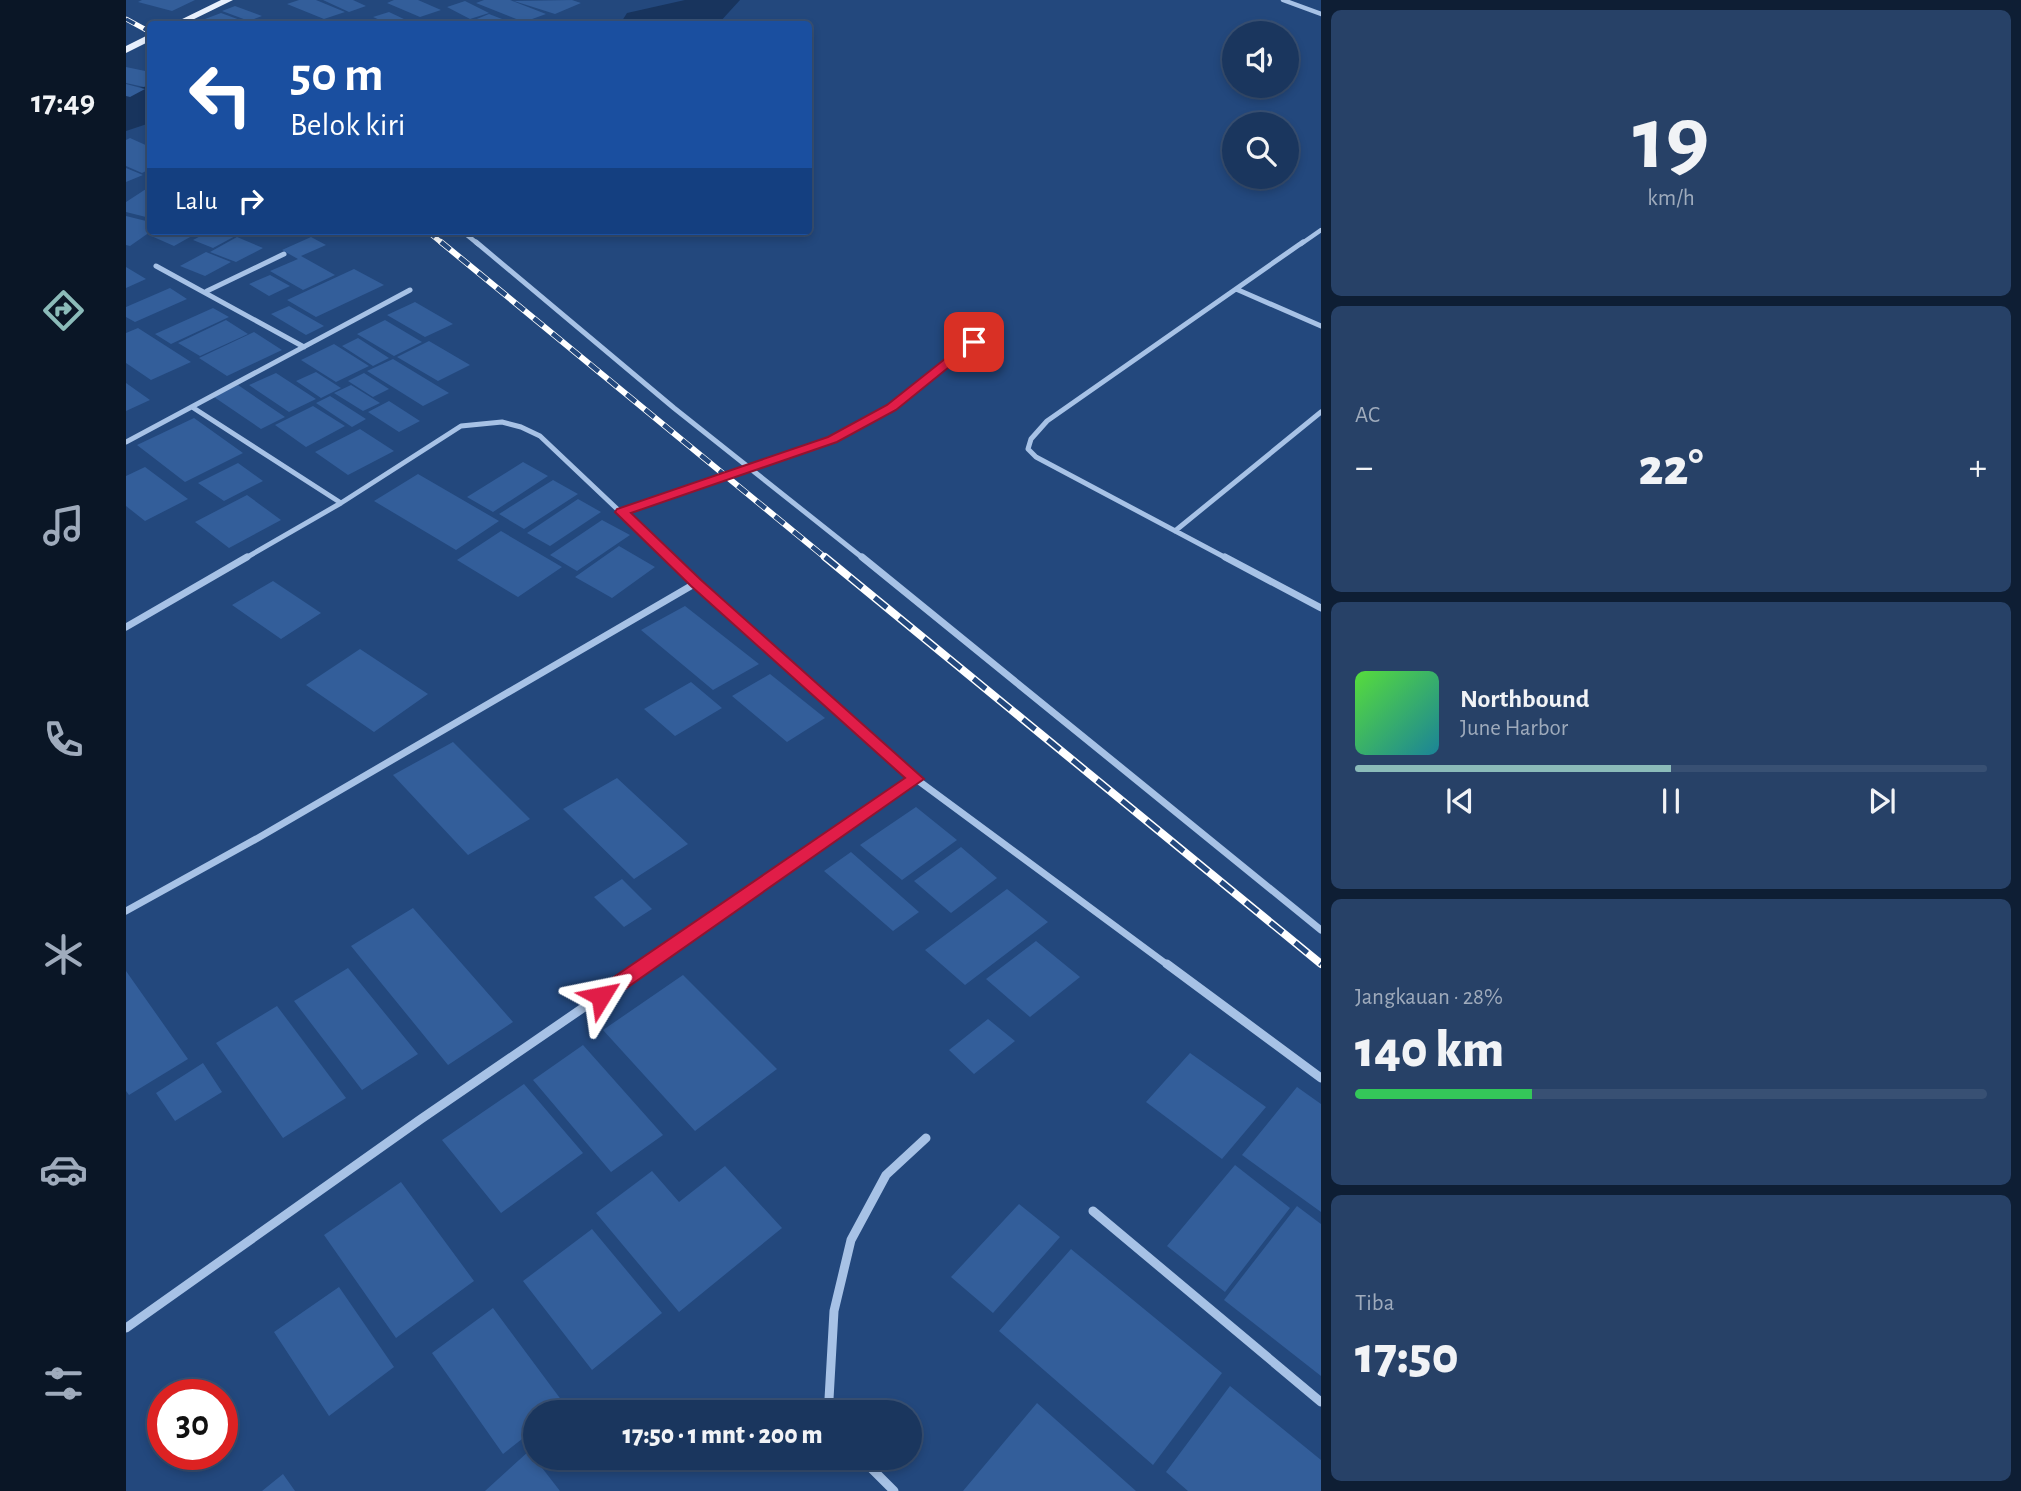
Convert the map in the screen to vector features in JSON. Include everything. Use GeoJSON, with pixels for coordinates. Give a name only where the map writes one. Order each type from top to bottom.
{"type":"FeatureCollection","features":[{"type":"Feature","properties":{"kind":"main road"},"geometry":{"type":"LineString","coordinates":[[183,21],[228,0]]}},
{"type":"Feature","properties":{"kind":"main road"},"geometry":{"type":"LineString","coordinates":[[126,50],[147,39]]}},
{"type":"Feature","properties":{"kind":"street"},"geometry":{"type":"LineString","coordinates":[[1283,0],[1321,13]]}},
{"type":"Feature","properties":{"kind":"street"},"geometry":{"type":"LineString","coordinates":[[1321,230],[1047,421],[1031,439],[1028,449],[1036,457],[1321,608]]}},
{"type":"Feature","properties":{"kind":"street"},"geometry":{"type":"LineString","coordinates":[[467,235],[664,400],[752,468],[1321,930]]}},
{"type":"Feature","properties":{"kind":"street"},"geometry":{"type":"LineString","coordinates":[[207,291],[284,254]]}},
{"type":"Feature","properties":{"kind":"street"},"geometry":{"type":"LineString","coordinates":[[156,266],[207,291],[304,347]]}},
{"type":"Feature","properties":{"kind":"street"},"geometry":{"type":"LineString","coordinates":[[1236,289],[1321,326]]}},
{"type":"Feature","properties":{"kind":"street"},"geometry":{"type":"LineString","coordinates":[[126,442],[410,290]]}},
{"type":"Feature","properties":{"kind":"street"},"geometry":{"type":"LineString","coordinates":[[622,512],[832,439],[892,408],[974,342]]}},
{"type":"Feature","properties":{"kind":"street"},"geometry":{"type":"LineString","coordinates":[[192,407],[341,503]]}},
{"type":"Feature","properties":{"kind":"street"},"geometry":{"type":"LineString","coordinates":[[1175,531],[1321,412]]}},
{"type":"Feature","properties":{"kind":"street"},"geometry":{"type":"LineString","coordinates":[[126,627],[341,503],[461,426],[476,422],[502,422],[525,426],[540,436],[696,583],[916,779],[1321,1078]]}},
{"type":"Feature","properties":{"kind":"street"},"geometry":{"type":"LineString","coordinates":[[126,911],[258,838],[696,583]]}},
{"type":"Feature","properties":{"kind":"street"},"geometry":{"type":"LineString","coordinates":[[126,1328],[421,1119],[916,779]]}},
{"type":"Feature","properties":{"kind":"street"},"geometry":{"type":"LineString","coordinates":[[830,1400],[834,1311],[851,1240],[886,1175],[926,1138]]}},
{"type":"Feature","properties":{"kind":"street"},"geometry":{"type":"LineString","coordinates":[[1093,1210],[1321,1402]]}},
{"type":"Feature","properties":{"kind":"street"},"geometry":{"type":"LineString","coordinates":[[873,1470],[894,1491]]}},
{"type":"Feature","properties":{"kind":"building"},"geometry":{"type":"Polygon","coordinates":[[[195,0],[172,11],[138,2],[195,0]]]}},
{"type":"Feature","properties":{"kind":"building"},"geometry":{"type":"Polygon","coordinates":[[[299,0],[316,0],[345,12],[324,19],[287,4],[299,0]]]}},
{"type":"Feature","properties":{"kind":"building"},"geometry":{"type":"Polygon","coordinates":[[[323,0],[353,0],[366,6],[349,12],[323,0]]]}},
{"type":"Feature","properties":{"kind":"building"},"geometry":{"type":"Polygon","coordinates":[[[394,0],[418,0],[441,10],[420,17],[387,3],[394,0]]]}},
{"type":"Feature","properties":{"kind":"building"},"geometry":{"type":"Polygon","coordinates":[[[484,0],[510,0],[546,14],[521,21],[476,3],[484,0]]]}},
{"type":"Feature","properties":{"kind":"building"},"geometry":{"type":"Polygon","coordinates":[[[572,0],[581,3],[555,14],[514,1],[572,0]]]}},
{"type":"Feature","properties":{"kind":"building"},"geometry":{"type":"Polygon","coordinates":[[[465,1],[489,13],[470,19],[447,7],[465,1]]]}},
{"type":"Feature","properties":{"kind":"building"},"geometry":{"type":"Polygon","coordinates":[[[235,6],[262,16],[249,21],[222,11],[235,6]]]}},
{"type":"Feature","properties":{"kind":"building"},"geometry":{"type":"Polygon","coordinates":[[[389,12],[406,20],[382,21],[373,17],[389,12]]]}},
{"type":"Feature","properties":{"kind":"building"},"geometry":{"type":"Polygon","coordinates":[[[221,13],[243,21],[211,21],[205,19],[221,13]]]}},
{"type":"Feature","properties":{"kind":"building"},"geometry":{"type":"Polygon","coordinates":[[[489,14],[507,21],[472,21],[489,14]]]}},
{"type":"Feature","properties":{"kind":"building"},"geometry":{"type":"Polygon","coordinates":[[[126,67],[147,71],[147,85],[144,87],[126,83],[126,67]]]}},
{"type":"Feature","properties":{"kind":"building"},"geometry":{"type":"Polygon","coordinates":[[[126,84],[145,89],[130,97],[126,96],[126,84]]]}},
{"type":"Feature","properties":{"kind":"building"},"geometry":{"type":"Polygon","coordinates":[[[130,138],[147,146],[147,170],[142,173],[126,166],[126,140],[130,138]]]}},
{"type":"Feature","properties":{"kind":"building"},"geometry":{"type":"Polygon","coordinates":[[[126,168],[143,175],[126,182],[126,168]]]}},
{"type":"Feature","properties":{"kind":"building"},"geometry":{"type":"Polygon","coordinates":[[[147,190],[147,217],[126,212],[126,202],[147,190]]]}},
{"type":"Feature","properties":{"kind":"building"},"geometry":{"type":"Polygon","coordinates":[[[126,216],[147,221],[147,234],[130,246],[126,245],[126,216]]]}},
{"type":"Feature","properties":{"kind":"building"},"geometry":{"type":"Polygon","coordinates":[[[149,235],[194,235],[174,246],[149,235]]]}},
{"type":"Feature","properties":{"kind":"building"},"geometry":{"type":"Polygon","coordinates":[[[202,235],[237,235],[213,248],[193,240],[202,235]]]}},
{"type":"Feature","properties":{"kind":"building"},"geometry":{"type":"Polygon","coordinates":[[[237,237],[263,248],[236,262],[210,252],[237,237]]]}},
{"type":"Feature","properties":{"kind":"building"},"geometry":{"type":"Polygon","coordinates":[[[311,237],[326,245],[301,256],[335,275],[303,290],[270,271],[298,259],[282,250],[311,237]]]}},
{"type":"Feature","properties":{"kind":"building"},"geometry":{"type":"Polygon","coordinates":[[[206,252],[231,262],[205,276],[180,266],[206,252]]]}},
{"type":"Feature","properties":{"kind":"building"},"geometry":{"type":"Polygon","coordinates":[[[126,267],[146,279],[126,288],[126,267]]]}},
{"type":"Feature","properties":{"kind":"building"},"geometry":{"type":"Polygon","coordinates":[[[354,269],[384,285],[316,317],[287,300],[354,269]]]}},
{"type":"Feature","properties":{"kind":"building"},"geometry":{"type":"Polygon","coordinates":[[[270,275],[290,286],[269,296],[249,284],[270,275]]]}},
{"type":"Feature","properties":{"kind":"building"},"geometry":{"type":"Polygon","coordinates":[[[170,288],[187,299],[135,322],[126,317],[126,307],[170,288]]]}},
{"type":"Feature","properties":{"kind":"building"},"geometry":{"type":"Polygon","coordinates":[[[415,302],[453,324],[425,337],[387,315],[415,302]]]}},
{"type":"Feature","properties":{"kind":"building"},"geometry":{"type":"Polygon","coordinates":[[[289,306],[324,326],[306,335],[271,314],[289,306]]]}},
{"type":"Feature","properties":{"kind":"building"},"geometry":{"type":"Polygon","coordinates":[[[213,308],[229,317],[171,344],[155,334],[213,308]]]}},
{"type":"Feature","properties":{"kind":"building"},"geometry":{"type":"Polygon","coordinates":[[[226,320],[248,334],[200,356],[178,343],[226,320]]]}},
{"type":"Feature","properties":{"kind":"building"},"geometry":{"type":"Polygon","coordinates":[[[385,320],[422,342],[394,356],[357,334],[385,320]]]}},
{"type":"Feature","properties":{"kind":"building"},"geometry":{"type":"Polygon","coordinates":[[[138,328],[191,362],[151,380],[126,363],[126,333],[138,328]]]}},
{"type":"Feature","properties":{"kind":"building"},"geometry":{"type":"Polygon","coordinates":[[[254,332],[282,350],[227,376],[199,358],[254,332]]]}},
{"type":"Feature","properties":{"kind":"building"},"geometry":{"type":"Polygon","coordinates":[[[358,338],[389,358],[373,366],[342,346],[358,338]]]}},
{"type":"Feature","properties":{"kind":"building"},"geometry":{"type":"Polygon","coordinates":[[[429,341],[470,365],[438,381],[397,357],[429,341]]]}},
{"type":"Feature","properties":{"kind":"building"},"geometry":{"type":"Polygon","coordinates":[[[334,344],[369,366],[336,382],[301,360],[334,344]]]}},
{"type":"Feature","properties":{"kind":"building"},"geometry":{"type":"Polygon","coordinates":[[[393,359],[449,393],[423,406],[367,371],[393,359]]]}},
{"type":"Feature","properties":{"kind":"building"},"geometry":{"type":"Polygon","coordinates":[[[316,372],[341,388],[321,398],[296,381],[316,372]]]}},
{"type":"Feature","properties":{"kind":"building"},"geometry":{"type":"Polygon","coordinates":[[[276,373],[316,399],[289,412],[249,385],[276,373]]]}},
{"type":"Feature","properties":{"kind":"building"},"geometry":{"type":"Polygon","coordinates":[[[364,373],[389,389],[373,397],[348,381],[364,373]]]}},
{"type":"Feature","properties":{"kind":"building"},"geometry":{"type":"Polygon","coordinates":[[[126,383],[150,400],[126,411],[126,383]]]}},
{"type":"Feature","properties":{"kind":"building"},"geometry":{"type":"Polygon","coordinates":[[[238,385],[285,417],[261,429],[214,397],[238,385]]]}},
{"type":"Feature","properties":{"kind":"building"},"geometry":{"type":"Polygon","coordinates":[[[351,385],[380,403],[363,411],[334,393],[351,385]]]}},
{"type":"Feature","properties":{"kind":"building"},"geometry":{"type":"Polygon","coordinates":[[[330,396],[366,419],[352,427],[316,403],[330,396]]]}},
{"type":"Feature","properties":{"kind":"building"},"geometry":{"type":"Polygon","coordinates":[[[389,401],[420,421],[399,432],[368,412],[389,401]]]}},
{"type":"Feature","properties":{"kind":"building"},"geometry":{"type":"Polygon","coordinates":[[[313,406],[345,426],[306,447],[275,425],[313,406]]]}},
{"type":"Feature","properties":{"kind":"building"},"geometry":{"type":"Polygon","coordinates":[[[194,418],[243,453],[185,482],[137,445],[194,418]]]}},
{"type":"Feature","properties":{"kind":"building"},"geometry":{"type":"Polygon","coordinates":[[[360,429],[394,451],[348,475],[315,452],[360,429]]]}},
{"type":"Feature","properties":{"kind":"building"},"geometry":{"type":"Polygon","coordinates":[[[523,462],[548,476],[493,512],[467,497],[523,462]]]}},
{"type":"Feature","properties":{"kind":"building"},"geometry":{"type":"Polygon","coordinates":[[[238,463],[263,481],[224,501],[198,483],[238,463]]]}},
{"type":"Feature","properties":{"kind":"building"},"geometry":{"type":"Polygon","coordinates":[[[145,467],[188,499],[145,521],[126,506],[126,476],[145,467]]]}},
{"type":"Feature","properties":{"kind":"building"},"geometry":{"type":"Polygon","coordinates":[[[418,474],[499,521],[456,550],[374,501],[418,474]]]}},
{"type":"Feature","properties":{"kind":"building"},"geometry":{"type":"Polygon","coordinates":[[[553,480],[578,494],[524,529],[499,514],[553,480]]]}},
{"type":"Feature","properties":{"kind":"building"},"geometry":{"type":"Polygon","coordinates":[[[247,495],[281,520],[229,548],[195,522],[247,495]]]}},
{"type":"Feature","properties":{"kind":"building"},"geometry":{"type":"Polygon","coordinates":[[[578,499],[601,512],[550,546],[527,533],[578,499]]]}},
{"type":"Feature","properties":{"kind":"building"},"geometry":{"type":"Polygon","coordinates":[[[602,520],[630,535],[577,571],[550,555],[602,520]]]}},
{"type":"Feature","properties":{"kind":"building"},"geometry":{"type":"Polygon","coordinates":[[[501,531],[562,567],[518,597],[457,560],[501,531]]]}},
{"type":"Feature","properties":{"kind":"building"},"geometry":{"type":"Polygon","coordinates":[[[619,546],[655,567],[612,598],[575,577],[619,546]]]}},
{"type":"Feature","properties":{"kind":"building"},"geometry":{"type":"Polygon","coordinates":[[[273,581],[321,613],[281,639],[232,605],[273,581]]]}},
{"type":"Feature","properties":{"kind":"building"},"geometry":{"type":"Polygon","coordinates":[[[685,606],[759,664],[713,690],[641,630],[685,606]]]}},
{"type":"Feature","properties":{"kind":"building"},"geometry":{"type":"Polygon","coordinates":[[[360,649],[428,694],[374,732],[306,685],[360,649]]]}},
{"type":"Feature","properties":{"kind":"building"},"geometry":{"type":"Polygon","coordinates":[[[770,674],[825,718],[787,742],[732,696],[770,674]]]}},
{"type":"Feature","properties":{"kind":"building"},"geometry":{"type":"Polygon","coordinates":[[[691,682],[722,708],[675,736],[644,709],[691,682]]]}},
{"type":"Feature","properties":{"kind":"building"},"geometry":{"type":"Polygon","coordinates":[[[453,742],[530,819],[468,855],[393,775],[453,742]]]}},
{"type":"Feature","properties":{"kind":"building"},"geometry":{"type":"Polygon","coordinates":[[[617,778],[688,844],[634,879],[563,809],[617,778]]]}},
{"type":"Feature","properties":{"kind":"building"},"geometry":{"type":"Polygon","coordinates":[[[916,807],[957,840],[902,880],[860,845],[916,807]]]}},
{"type":"Feature","properties":{"kind":"building"},"geometry":{"type":"Polygon","coordinates":[[[961,847],[997,878],[951,913],[914,881],[961,847]]]}},
{"type":"Feature","properties":{"kind":"building"},"geometry":{"type":"Polygon","coordinates":[[[851,852],[919,912],[893,931],[824,871],[851,852]]]}},
{"type":"Feature","properties":{"kind":"building"},"geometry":{"type":"Polygon","coordinates":[[[622,879],[652,909],[624,927],[594,897],[622,879]]]}},
{"type":"Feature","properties":{"kind":"building"},"geometry":{"type":"Polygon","coordinates":[[[1007,889],[1048,922],[965,985],[925,950],[1007,889]]]}},
{"type":"Feature","properties":{"kind":"building"},"geometry":{"type":"Polygon","coordinates":[[[413,908],[513,1022],[448,1065],[351,946],[413,908]]]}},
{"type":"Feature","properties":{"kind":"building"},"geometry":{"type":"Polygon","coordinates":[[[1036,941],[1080,977],[1030,1017],[986,979],[1036,941]]]}},
{"type":"Feature","properties":{"kind":"building"},"geometry":{"type":"Polygon","coordinates":[[[348,968],[418,1054],[362,1090],[294,1001],[348,968]]]}},
{"type":"Feature","properties":{"kind":"building"},"geometry":{"type":"Polygon","coordinates":[[[126,971],[188,1059],[129,1095],[126,1091],[126,971]]]}},
{"type":"Feature","properties":{"kind":"building"},"geometry":{"type":"Polygon","coordinates":[[[683,975],[777,1069],[695,1131],[603,1030],[683,975]]]}},
{"type":"Feature","properties":{"kind":"building"},"geometry":{"type":"Polygon","coordinates":[[[277,1006],[346,1098],[283,1138],[216,1043],[277,1006]]]}},
{"type":"Feature","properties":{"kind":"building"},"geometry":{"type":"Polygon","coordinates":[[[988,1019],[1015,1041],[974,1074],[949,1050],[988,1019]]]}},
{"type":"Feature","properties":{"kind":"building"},"geometry":{"type":"Polygon","coordinates":[[[583,1045],[663,1135],[611,1172],[533,1080],[583,1045]]]}},
{"type":"Feature","properties":{"kind":"building"},"geometry":{"type":"Polygon","coordinates":[[[1190,1053],[1266,1107],[1222,1159],[1146,1102],[1190,1053]]]}},
{"type":"Feature","properties":{"kind":"building"},"geometry":{"type":"Polygon","coordinates":[[[203,1063],[222,1092],[175,1121],[156,1093],[203,1063]]]}},
{"type":"Feature","properties":{"kind":"building"},"geometry":{"type":"Polygon","coordinates":[[[524,1084],[583,1153],[501,1213],[442,1140],[524,1084]]]}},
{"type":"Feature","properties":{"kind":"building"},"geometry":{"type":"Polygon","coordinates":[[[1297,1087],[1321,1104],[1321,1212],[1242,1155],[1297,1087]]]}},
{"type":"Feature","properties":{"kind":"building"},"geometry":{"type":"Polygon","coordinates":[[[1235,1165],[1290,1208],[1225,1292],[1167,1246],[1235,1165]]]}},
{"type":"Feature","properties":{"kind":"building"},"geometry":{"type":"Polygon","coordinates":[[[725,1166],[782,1228],[679,1312],[596,1213],[652,1171],[679,1202],[725,1166]]]}},
{"type":"Feature","properties":{"kind":"building"},"geometry":{"type":"Polygon","coordinates":[[[401,1182],[474,1281],[396,1338],[324,1235],[401,1182]]]}},
{"type":"Feature","properties":{"kind":"building"},"geometry":{"type":"Polygon","coordinates":[[[1019,1204],[1060,1237],[993,1313],[951,1277],[1019,1204]]]}},
{"type":"Feature","properties":{"kind":"building"},"geometry":{"type":"Polygon","coordinates":[[[1297,1206],[1321,1224],[1321,1376],[1224,1300],[1297,1206]]]}},
{"type":"Feature","properties":{"kind":"building"},"geometry":{"type":"Polygon","coordinates":[[[592,1229],[662,1313],[592,1370],[523,1281],[592,1229]]]}},
{"type":"Feature","properties":{"kind":"building"},"geometry":{"type":"Polygon","coordinates":[[[1071,1249],[1222,1373],[1153,1465],[999,1331],[1071,1249]]]}},
{"type":"Feature","properties":{"kind":"building"},"geometry":{"type":"Polygon","coordinates":[[[339,1287],[394,1367],[329,1416],[274,1332],[339,1287]]]}},
{"type":"Feature","properties":{"kind":"building"},"geometry":{"type":"Polygon","coordinates":[[[493,1308],[561,1400],[523,1400],[523,1438],[503,1454],[432,1353],[493,1308]]]}},
{"type":"Feature","properties":{"kind":"building"},"geometry":{"type":"Polygon","coordinates":[[[1230,1386],[1321,1460],[1321,1491],[1188,1491],[1166,1472],[1230,1386]]]}},
{"type":"Feature","properties":{"kind":"building"},"geometry":{"type":"Polygon","coordinates":[[[1037,1403],[1136,1491],[963,1491],[1037,1403]]]}},
{"type":"Feature","properties":{"kind":"building"},"geometry":{"type":"Polygon","coordinates":[[[523,1456],[523,1470],[544,1470],[560,1491],[485,1491],[523,1456]]]}},
{"type":"Feature","properties":{"kind":"building"},"geometry":{"type":"Polygon","coordinates":[[[283,1474],[295,1491],[262,1491],[283,1474]]]}},
{"type":"Feature","properties":{"kind":"waterway"},"geometry":{"type":"LineString","coordinates":[[659,21],[701,12],[716,0]]}},
{"type":"Feature","properties":{"kind":"waterway"},"geometry":{"type":"LineString","coordinates":[[126,114],[147,103]]}},
{"type":"Feature","properties":{"kind":"railway"},"geometry":{"type":"LineString","coordinates":[[126,19],[147,30]]}},
{"type":"Feature","properties":{"kind":"railway"},"geometry":{"type":"LineString","coordinates":[[432,235],[443,244]]}},
{"type":"Feature","properties":{"kind":"railway"},"geometry":{"type":"LineString","coordinates":[[441,242],[827,559]]}},
{"type":"Feature","properties":{"kind":"railway"},"geometry":{"type":"LineString","coordinates":[[825,557],[1321,964]]}},
{"type":"Feature","properties":{"kind":"route"},"geometry":{"type":"LineString","coordinates":[[601,996],[916,779],[696,583],[622,512],[832,439],[892,408],[974,342]]}}]}
